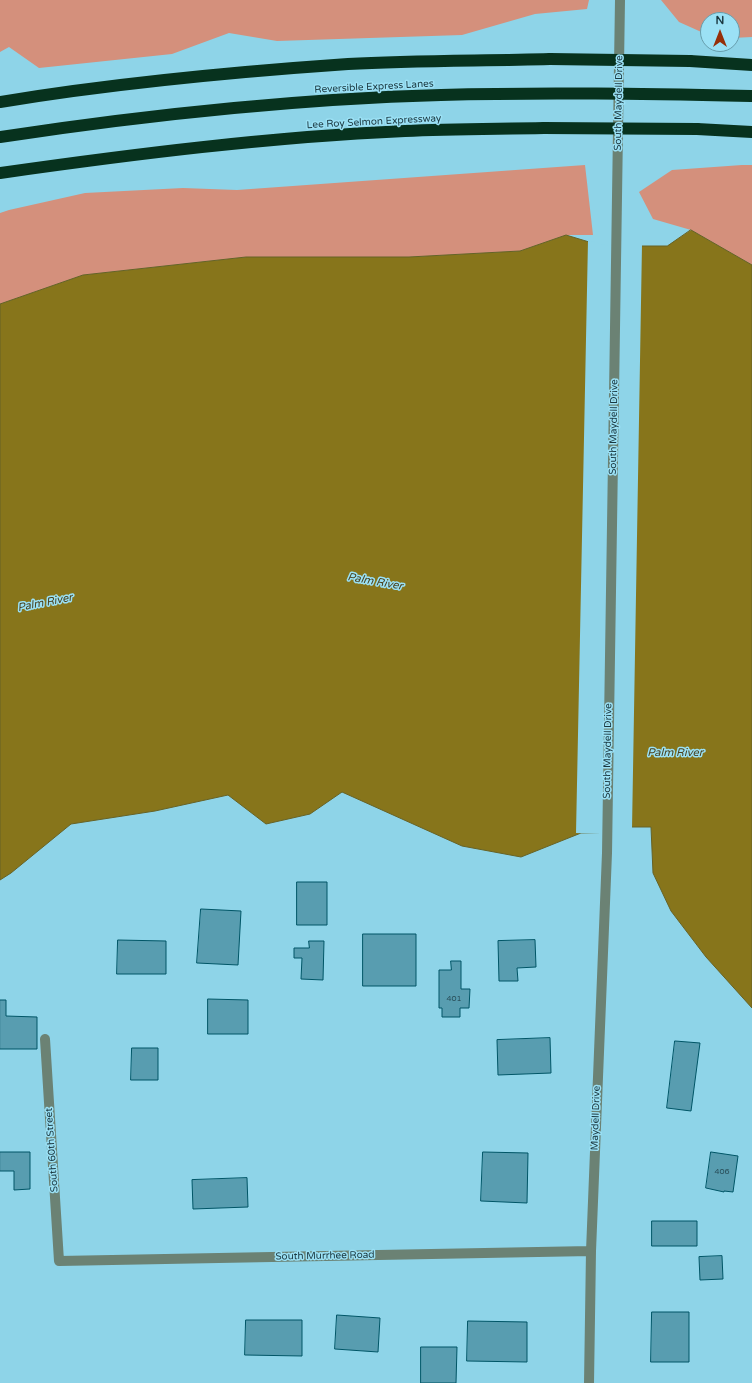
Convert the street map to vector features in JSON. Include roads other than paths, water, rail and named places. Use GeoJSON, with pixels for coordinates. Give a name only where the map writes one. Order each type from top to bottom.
{"type":"FeatureCollection","features":[{"type":"Feature","properties":{"kind":"highway"},"geometry":{"type":"LineString","coordinates":[[0,102],[144,82],[349,64],[550,59],[690,61],[752,65]]}},
{"type":"Feature","properties":{"kind":"highway","name":"Reversible Express Lanes"},"geometry":{"type":"LineString","coordinates":[[0,137],[134,118],[355,99],[440,95],[583,93],[752,96]]}},
{"type":"Feature","properties":{"kind":"highway","name":"Lee Roy Selmon Expressway"},"geometry":{"type":"LineString","coordinates":[[0,173],[119,156],[271,140],[405,131],[544,128],[752,132]]}},
{"type":"Feature","properties":{"kind":"street","name":"South Maydell Drive"},"geometry":{"type":"LineString","coordinates":[[606,853],[620,0]]}},
{"type":"Feature","properties":{"kind":"street","name":"Maydell Drive"},"geometry":{"type":"LineString","coordinates":[[588,1383],[591,1251],[606,853]]}},
{"type":"Feature","properties":{"kind":"street","name":"South 60th Street"},"geometry":{"type":"LineString","coordinates":[[45,1039],[59,1261]]}},
{"type":"Feature","properties":{"kind":"street","name":"South Murrhee Road"},"geometry":{"type":"LineString","coordinates":[[59,1261],[591,1251]]}},
{"type":"Feature","properties":{"kind":"water","name":"Palm River"},"geometry":{"type":"Polygon","coordinates":[[[691,230],[752,265],[752,1008],[706,957],[671,911],[653,873],[651,827],[599,827],[599,833],[581,833],[521,857],[462,846],[342,792],[310,814],[266,824],[228,795],[155,811],[71,824],[11,873],[0,880],[0,304],[83,275],[246,257],[409,257],[520,251],[566,235],[609,248],[610,246],[667,246],[691,230]]]}}]}
